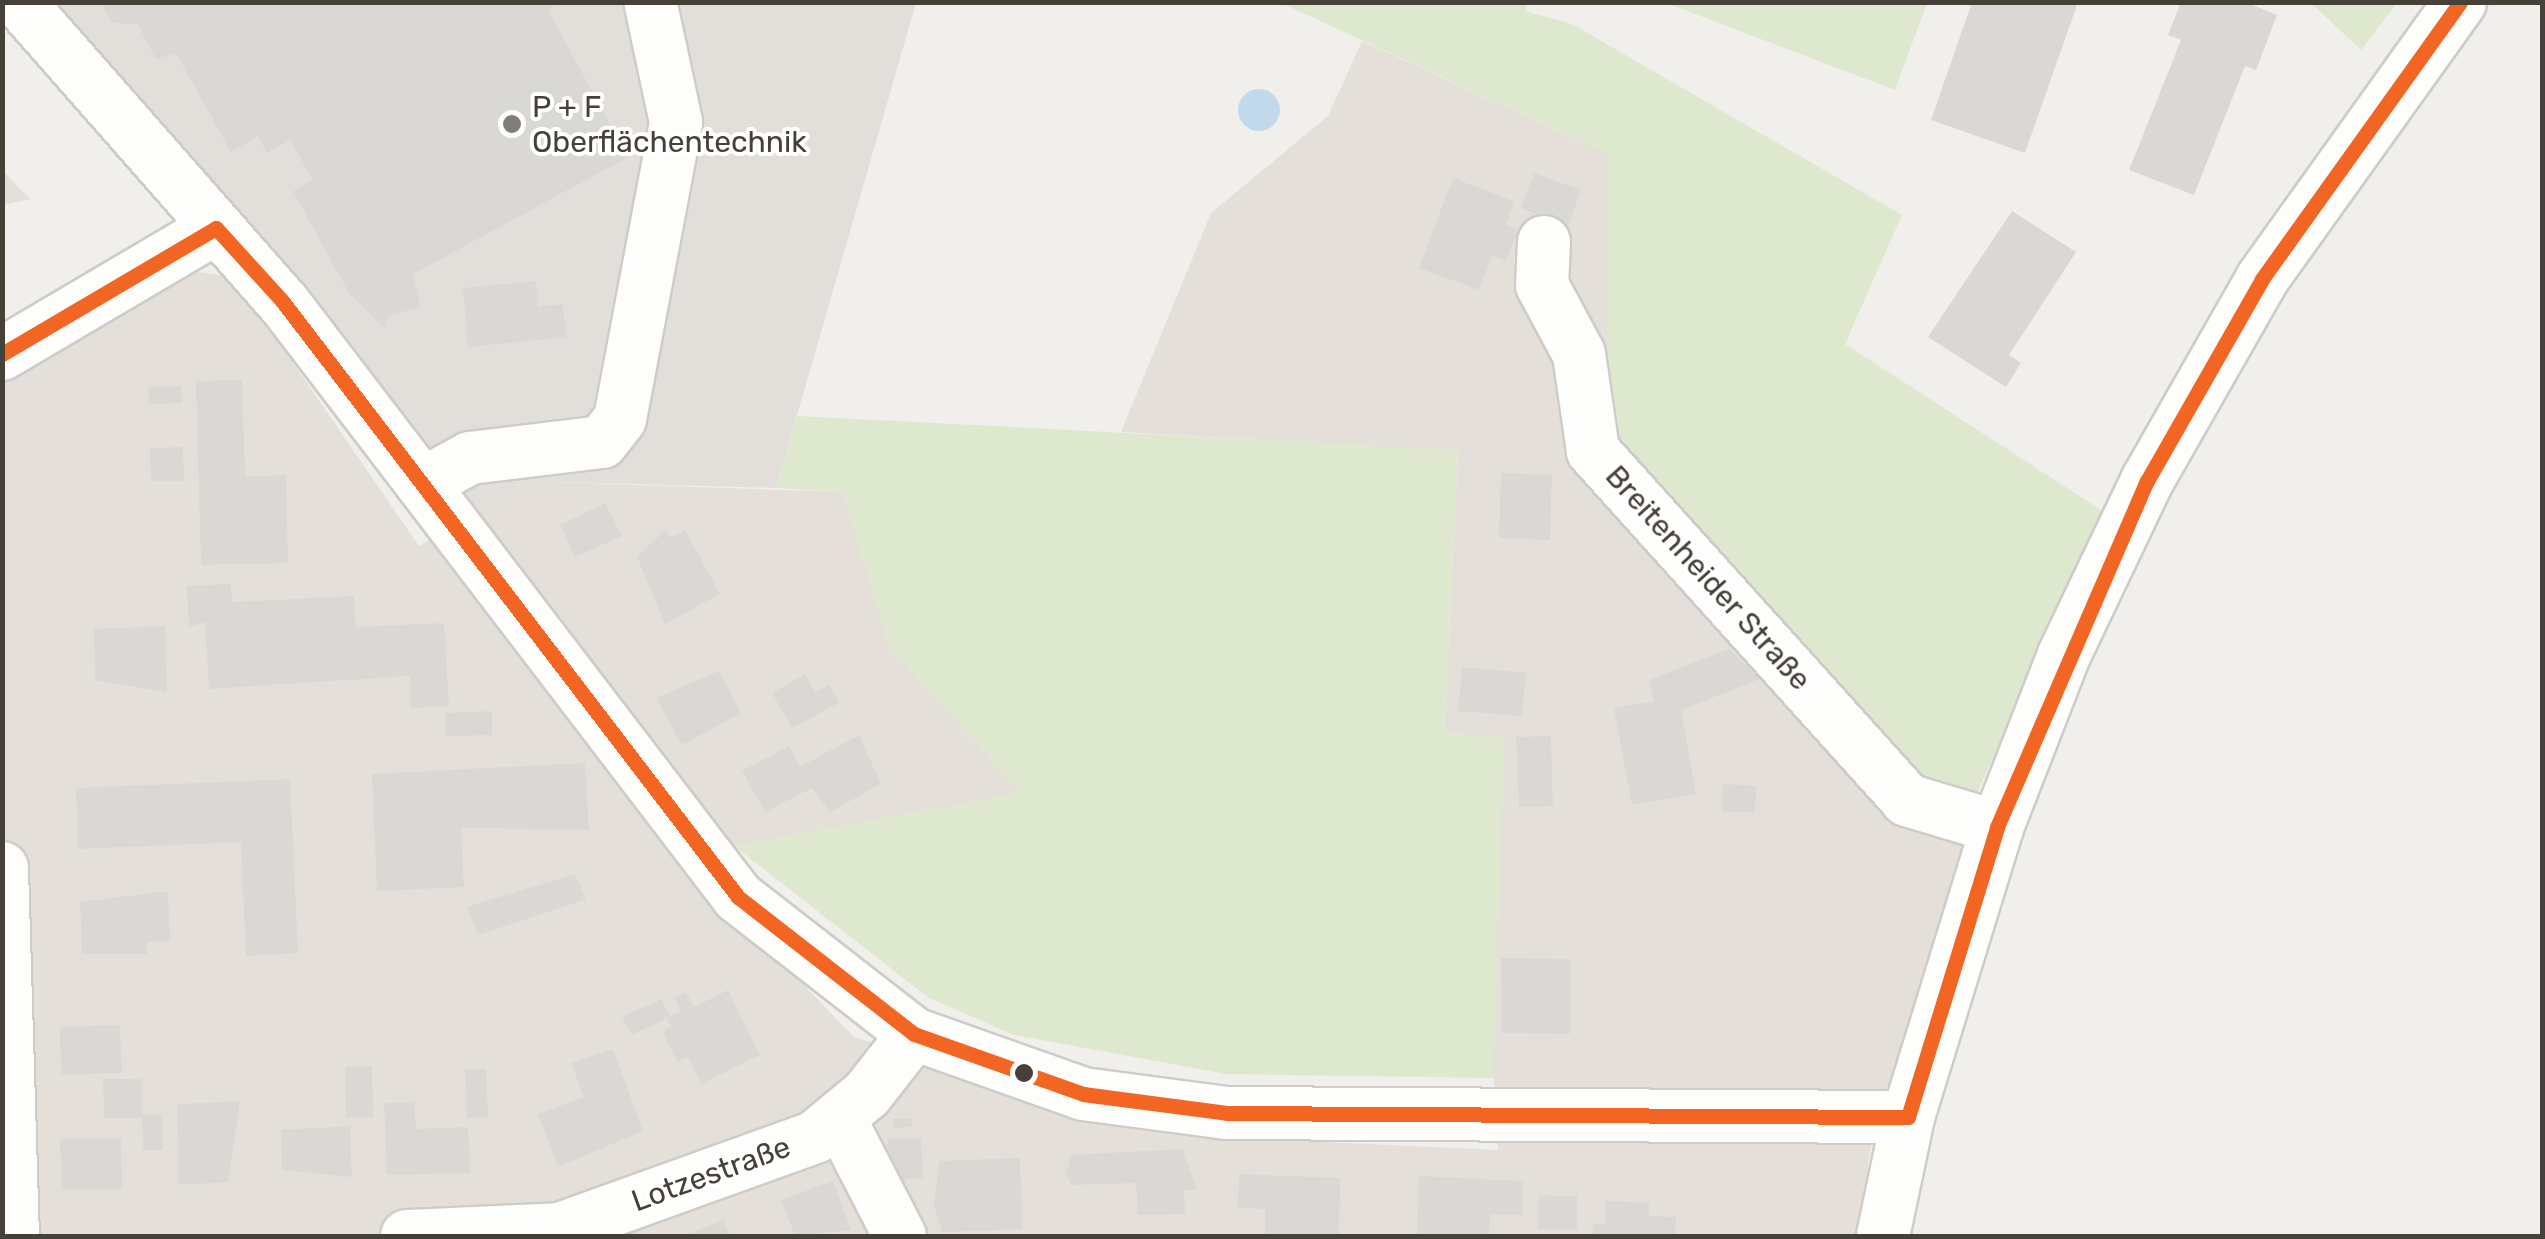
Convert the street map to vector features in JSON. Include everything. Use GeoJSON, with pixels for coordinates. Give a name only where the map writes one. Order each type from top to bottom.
{"type":"FeatureCollection","features":[{"type":"Feature","properties":{"kind":"street"},"geometry":{"type":"LineString","coordinates":[[18,2],[216,228],[422,484],[738,896],[914,1034],[1082,1094],[1227,1113],[1908,1117]]}},
{"type":"Feature","properties":{"kind":"street"},"geometry":{"type":"LineString","coordinates":[[1882,1236],[1908,1117],[1997,827],[2147,482],[2262,279],[2460,2]]}},
{"type":"Feature","properties":{"kind":"street"},"geometry":{"type":"LineString","coordinates":[[422,484],[470,458],[602,442],[620,419],[676,122],[651,5]]}},
{"type":"Feature","properties":{"kind":"street"},"geometry":{"type":"LineString","coordinates":[[2,354],[216,228]]}},
{"type":"Feature","properties":{"kind":"street","name":"Breitenheider Straße"},"geometry":{"type":"LineString","coordinates":[[1544,242],[1542,286],[1578,354],[1593,450],[1908,800],[1997,827]]}},
{"type":"Feature","properties":{"kind":"street"},"geometry":{"type":"LineString","coordinates":[[2,868],[12,1236]]}},
{"type":"Feature","properties":{"kind":"street","name":"Lotzestraße"},"geometry":{"type":"LineString","coordinates":[[407,1236],[497,1235],[560,1229],[815,1137],[838,1118],[914,1034]]}},
{"type":"Feature","properties":{"kind":"street"},"geometry":{"type":"LineString","coordinates":[[838,1118],[900,1236]]}},
{"type":"Feature","properties":{"kind":"shaded area"},"geometry":{"type":"Polygon","coordinates":[[[35,3],[916,3],[776,488],[527,481],[472,514],[304,283],[35,3]]]}},
{"type":"Feature","properties":{"kind":"shaded area"},"geometry":{"type":"Polygon","coordinates":[[[1362,41],[1607,153],[1607,429],[1959,792],[1980,786],[1870,1150],[1858,1236],[3,1236],[2,380],[198,272],[234,277],[419,546],[527,481],[843,492],[890,647],[1022,793],[735,846],[691,868],[854,1037],[1171,1135],[1498,1150],[1491,1036],[1504,739],[1444,732],[1458,451],[1121,432],[1211,213],[1328,116],[1362,41]]]}},
{"type":"Feature","properties":{"kind":"shaded area"},"geometry":{"type":"Polygon","coordinates":[[[3,171],[30,199],[3,205],[3,171]]]}},
{"type":"Feature","properties":{"kind":"green space"},"geometry":{"type":"Polygon","coordinates":[[[1666,2],[1927,3],[1895,90],[1666,2]]]}},
{"type":"Feature","properties":{"kind":"green space"},"geometry":{"type":"Polygon","coordinates":[[[1281,3],[1528,3],[1525,11],[1572,24],[1902,215],[1845,344],[2104,512],[1980,786],[1959,792],[1929,779],[1607,429],[1607,153],[1281,3]]]}},
{"type":"Feature","properties":{"kind":"green space"},"geometry":{"type":"Polygon","coordinates":[[[2311,3],[2397,3],[2361,50],[2311,3]]]}},
{"type":"Feature","properties":{"kind":"green space"},"geometry":{"type":"Polygon","coordinates":[[[797,416],[1458,450],[1444,732],[1504,738],[1493,1078],[1226,1074],[1014,1035],[929,998],[734,846],[1021,792],[890,647],[843,492],[776,488],[797,416]]]}},
{"type":"Feature","properties":{"kind":"water"},"geometry":{"type":"Polygon","coordinates":[[[1259,89],[1274,95],[1280,110],[1274,125],[1259,131],[1244,125],[1238,110],[1244,95],[1259,89]]]}},
{"type":"Feature","properties":{"kind":"building"},"geometry":{"type":"Polygon","coordinates":[[[101,2],[561,2],[548,10],[628,157],[413,274],[420,307],[387,316],[384,327],[349,293],[293,191],[313,180],[290,140],[267,153],[258,136],[231,152],[176,53],[156,59],[138,25],[111,22],[101,2]]]}},
{"type":"Feature","properties":{"kind":"building"},"geometry":{"type":"Polygon","coordinates":[[[1972,2],[2078,2],[2025,153],[1931,120],[1972,2]]]}},
{"type":"Feature","properties":{"kind":"building"},"geometry":{"type":"Polygon","coordinates":[[[2181,2],[2245,2],[2277,15],[2256,70],[2245,66],[2194,195],[2129,170],[2181,40],[2168,35],[2181,2]]]}},
{"type":"Feature","properties":{"kind":"building"},"geometry":{"type":"Polygon","coordinates":[[[1534,173],[1581,190],[1568,226],[1521,208],[1534,173]]]}},
{"type":"Feature","properties":{"kind":"building"},"geometry":{"type":"Polygon","coordinates":[[[1453,178],[1514,201],[1506,225],[1518,230],[1506,261],[1492,256],[1479,290],[1419,268],[1453,178]]]}},
{"type":"Feature","properties":{"kind":"building"},"geometry":{"type":"Polygon","coordinates":[[[2012,211],[2076,252],[2009,355],[2021,363],[2006,387],[1928,337],[2012,211]]]}},
{"type":"Feature","properties":{"kind":"building"},"geometry":{"type":"Polygon","coordinates":[[[536,281],[538,307],[563,304],[566,337],[468,347],[463,288],[536,281]]]}},
{"type":"Feature","properties":{"kind":"building"},"geometry":{"type":"Polygon","coordinates":[[[242,380],[245,476],[286,475],[288,563],[201,565],[196,381],[242,380]]]}},
{"type":"Feature","properties":{"kind":"building"},"geometry":{"type":"Polygon","coordinates":[[[181,386],[182,403],[149,404],[148,387],[181,386]]]}},
{"type":"Feature","properties":{"kind":"building"},"geometry":{"type":"Polygon","coordinates":[[[183,447],[184,481],[151,481],[150,448],[183,447]]]}},
{"type":"Feature","properties":{"kind":"building"},"geometry":{"type":"Polygon","coordinates":[[[1501,473],[1552,475],[1550,540],[1499,538],[1501,473]]]}},
{"type":"Feature","properties":{"kind":"building"},"geometry":{"type":"Polygon","coordinates":[[[605,503],[622,536],[575,557],[560,525],[605,503]]]}},
{"type":"Feature","properties":{"kind":"building"},"geometry":{"type":"Polygon","coordinates":[[[665,530],[671,538],[685,530],[720,594],[665,624],[637,557],[665,530]]]}},
{"type":"Feature","properties":{"kind":"building"},"geometry":{"type":"Polygon","coordinates":[[[231,584],[232,602],[354,596],[356,627],[444,623],[449,706],[411,708],[410,676],[209,689],[205,622],[189,627],[187,586],[231,584]]]}},
{"type":"Feature","properties":{"kind":"building"},"geometry":{"type":"Polygon","coordinates":[[[165,626],[167,692],[95,680],[94,629],[165,626]]]}},
{"type":"Feature","properties":{"kind":"building"},"geometry":{"type":"Polygon","coordinates":[[[1729,649],[1760,679],[1681,710],[1696,794],[1632,805],[1614,708],[1654,701],[1649,680],[1729,649]]]}},
{"type":"Feature","properties":{"kind":"building"},"geometry":{"type":"Polygon","coordinates":[[[1462,667],[1526,673],[1522,716],[1458,711],[1462,667]]]}},
{"type":"Feature","properties":{"kind":"building"},"geometry":{"type":"Polygon","coordinates":[[[719,671],[741,713],[682,745],[656,698],[719,671]]]}},
{"type":"Feature","properties":{"kind":"building"},"geometry":{"type":"Polygon","coordinates":[[[805,674],[815,692],[829,685],[839,703],[792,728],[772,693],[805,674]]]}},
{"type":"Feature","properties":{"kind":"building"},"geometry":{"type":"Polygon","coordinates":[[[492,711],[492,735],[446,736],[445,713],[492,711]]]}},
{"type":"Feature","properties":{"kind":"building"},"geometry":{"type":"Polygon","coordinates":[[[859,735],[881,784],[830,812],[812,788],[765,812],[742,771],[789,746],[800,767],[859,735]]]}},
{"type":"Feature","properties":{"kind":"building"},"geometry":{"type":"Polygon","coordinates":[[[1551,736],[1553,806],[1519,807],[1516,737],[1551,736]]]}},
{"type":"Feature","properties":{"kind":"building"},"geometry":{"type":"Polygon","coordinates":[[[585,763],[589,830],[461,828],[464,887],[377,891],[372,774],[585,763]]]}},
{"type":"Feature","properties":{"kind":"building"},"geometry":{"type":"Polygon","coordinates":[[[290,779],[298,953],[246,956],[241,842],[78,849],[76,788],[290,779]]]}},
{"type":"Feature","properties":{"kind":"building"},"geometry":{"type":"Polygon","coordinates":[[[1723,784],[1756,786],[1755,813],[1722,811],[1723,784]]]}},
{"type":"Feature","properties":{"kind":"building"},"geometry":{"type":"Polygon","coordinates":[[[575,874],[586,899],[478,935],[467,907],[575,874]]]}},
{"type":"Feature","properties":{"kind":"building"},"geometry":{"type":"Polygon","coordinates":[[[168,891],[170,941],[147,942],[147,954],[82,954],[80,902],[168,891]]]}},
{"type":"Feature","properties":{"kind":"building"},"geometry":{"type":"Polygon","coordinates":[[[1501,958],[1570,959],[1570,1034],[1501,1033],[1501,958]]]}},
{"type":"Feature","properties":{"kind":"building"},"geometry":{"type":"Polygon","coordinates":[[[728,990],[760,1055],[701,1084],[688,1057],[677,1062],[662,1031],[671,1027],[667,1018],[632,1035],[622,1017],[661,999],[670,1016],[681,1011],[674,998],[686,992],[694,1007],[728,990]]]}},
{"type":"Feature","properties":{"kind":"building"},"geometry":{"type":"Polygon","coordinates":[[[120,1025],[122,1073],[61,1075],[60,1027],[120,1025]]]}},
{"type":"Feature","properties":{"kind":"building"},"geometry":{"type":"Polygon","coordinates":[[[613,1049],[643,1131],[558,1167],[538,1114],[584,1097],[571,1063],[613,1049]]]}},
{"type":"Feature","properties":{"kind":"building"},"geometry":{"type":"Polygon","coordinates":[[[372,1066],[373,1117],[346,1118],[345,1067],[372,1066]]]}},
{"type":"Feature","properties":{"kind":"building"},"geometry":{"type":"Polygon","coordinates":[[[465,1069],[486,1069],[488,1117],[467,1118],[465,1069]]]}},
{"type":"Feature","properties":{"kind":"building"},"geometry":{"type":"Polygon","coordinates":[[[103,1079],[141,1079],[142,1118],[104,1118],[103,1079]]]}},
{"type":"Feature","properties":{"kind":"building"},"geometry":{"type":"Polygon","coordinates":[[[240,1101],[228,1182],[179,1185],[177,1104],[240,1101]]]}},
{"type":"Feature","properties":{"kind":"building"},"geometry":{"type":"Polygon","coordinates":[[[414,1102],[416,1129],[468,1127],[470,1173],[387,1175],[384,1103],[414,1102]]]}},
{"type":"Feature","properties":{"kind":"building"},"geometry":{"type":"Polygon","coordinates":[[[162,1114],[163,1150],[143,1150],[142,1115],[162,1114]]]}},
{"type":"Feature","properties":{"kind":"building"},"geometry":{"type":"Polygon","coordinates":[[[911,1118],[912,1127],[894,1128],[893,1119],[911,1118]]]}},
{"type":"Feature","properties":{"kind":"building"},"geometry":{"type":"Polygon","coordinates":[[[350,1126],[352,1177],[282,1170],[281,1130],[350,1126]]]}},
{"type":"Feature","properties":{"kind":"building"},"geometry":{"type":"Polygon","coordinates":[[[121,1138],[122,1189],[62,1190],[60,1139],[121,1138]]]}},
{"type":"Feature","properties":{"kind":"building"},"geometry":{"type":"Polygon","coordinates":[[[921,1138],[923,1178],[885,1180],[888,1139],[921,1138]]]}},
{"type":"Feature","properties":{"kind":"building"},"geometry":{"type":"Polygon","coordinates":[[[1182,1149],[1197,1190],[1184,1190],[1185,1214],[1138,1215],[1136,1183],[1072,1185],[1066,1175],[1071,1155],[1182,1149]]]}},
{"type":"Feature","properties":{"kind":"building"},"geometry":{"type":"Polygon","coordinates":[[[1020,1158],[1022,1229],[942,1232],[934,1206],[939,1161],[1020,1158]]]}},
{"type":"Feature","properties":{"kind":"building"},"geometry":{"type":"Polygon","coordinates":[[[1239,1174],[1340,1178],[1339,1236],[1265,1236],[1265,1209],[1238,1208],[1239,1174]]]}},
{"type":"Feature","properties":{"kind":"building"},"geometry":{"type":"Polygon","coordinates":[[[1419,1176],[1523,1181],[1522,1215],[1490,1214],[1489,1236],[1417,1235],[1419,1176]]]}},
{"type":"Feature","properties":{"kind":"building"},"geometry":{"type":"Polygon","coordinates":[[[833,1181],[851,1230],[795,1236],[781,1200],[833,1181]]]}},
{"type":"Feature","properties":{"kind":"building"},"geometry":{"type":"Polygon","coordinates":[[[1539,1195],[1577,1196],[1577,1230],[1538,1229],[1539,1195]]]}},
{"type":"Feature","properties":{"kind":"building"},"geometry":{"type":"Polygon","coordinates":[[[1606,1201],[1649,1203],[1649,1216],[1676,1217],[1675,1236],[1592,1236],[1593,1224],[1605,1224],[1606,1201]]]}},
{"type":"Feature","properties":{"kind":"building"},"geometry":{"type":"Polygon","coordinates":[[[724,1220],[730,1236],[681,1236],[724,1220]]]}},
{"type":"Feature","properties":{"kind":"transit line"},"geometry":{"type":"LineString","coordinates":[[1908,1117],[1997,827],[2147,481],[2262,279],[2460,2]]}},
{"type":"Feature","properties":{"kind":"transit line"},"geometry":{"type":"LineString","coordinates":[[216,228],[283,302],[738,897],[914,1034],[1083,1094],[1227,1113],[1908,1117]]}},
{"type":"Feature","properties":{"kind":"transit line"},"geometry":{"type":"LineString","coordinates":[[2,354],[216,228]]}},
{"type":"Feature","properties":{"kind":"place","name":"P + F Oberflächentechnik"},"geometry":{"type":"Point","coordinates":[512,124]}}]}
